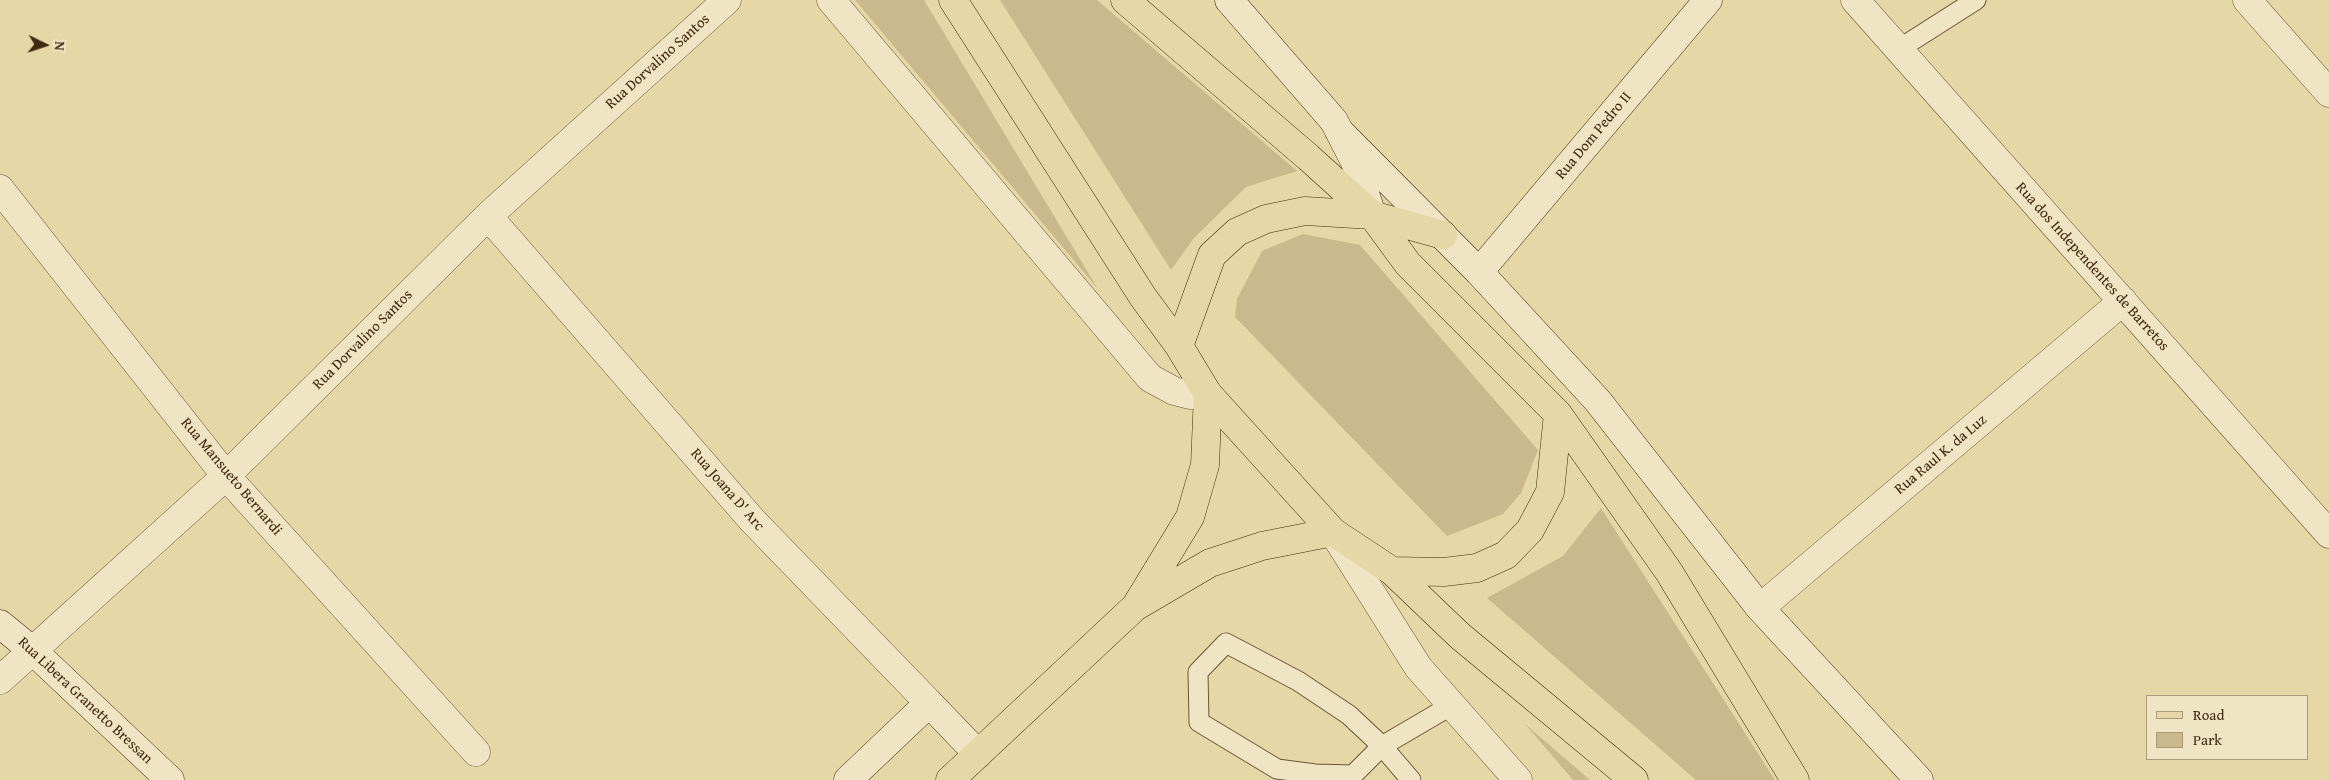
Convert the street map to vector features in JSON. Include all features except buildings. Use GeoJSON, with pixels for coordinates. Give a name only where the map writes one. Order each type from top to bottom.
{"type":"FeatureCollection","features":[{"type":"Feature","properties":{"kind":"main road"},"geometry":{"type":"LineString","coordinates":[[953,0],[1142,297],[1179,346],[1208,394],[1333,532],[1392,571],[1460,636],[1634,780]]}},
{"type":"Feature","properties":{"kind":"main road"},"geometry":{"type":"LineString","coordinates":[[1125,0],[1308,157],[1372,215],[1408,264],[1558,414],[1669,572],[1795,780]]}},
{"type":"Feature","properties":{"kind":"main road"},"geometry":{"type":"LineString","coordinates":[[1179,346],[1212,255],[1237,232],[1266,219],[1305,211],[1372,215],[1443,235]]}},
{"type":"Feature","properties":{"kind":"main road"},"geometry":{"type":"LineString","coordinates":[[1135,607],[1190,517],[1205,465],[1208,394]]}},
{"type":"Feature","properties":{"kind":"main road"},"geometry":{"type":"LineString","coordinates":[[1392,571],[1444,572],[1477,568],[1506,555],[1530,530],[1550,492],[1558,414]]}},
{"type":"Feature","properties":{"kind":"main road"},"geometry":{"type":"LineString","coordinates":[[950,780],[1135,607],[1210,563],[1262,546],[1333,532]]}},
{"type":"Feature","properties":{"kind":"street","name":"Rua Dorvalino Santos"},"geometry":{"type":"LineString","coordinates":[[0,680],[226,476],[488,216],[727,0]]}},
{"type":"Feature","properties":{"kind":"street"},"geometry":{"type":"LineString","coordinates":[[831,0],[1150,378],[1174,391],[1190,395],[1208,394]]}},
{"type":"Feature","properties":{"kind":"street"},"geometry":{"type":"LineString","coordinates":[[1229,0],[1334,121],[1355,162],[1372,215]]}},
{"type":"Feature","properties":{"kind":"street","name":"Rua Dom Pedro II"},"geometry":{"type":"LineString","coordinates":[[1479,272],[1708,0]]}},
{"type":"Feature","properties":{"kind":"street","name":"Rua dos Independentes de Barretos"},"geometry":{"type":"LineString","coordinates":[[1855,0],[2329,534]]}},
{"type":"Feature","properties":{"kind":"street"},"geometry":{"type":"LineString","coordinates":[[2247,0],[2329,93]]}},
{"type":"Feature","properties":{"kind":"street"},"geometry":{"type":"LineString","coordinates":[[1339,131],[1479,272],[1597,400],[1760,608],[1919,780]]}},
{"type":"Feature","properties":{"kind":"street","name":"Rua Mansueto Bernardi"},"geometry":{"type":"LineString","coordinates":[[0,189],[226,476],[476,752]]}},
{"type":"Feature","properties":{"kind":"street","name":"Rua Joana D' Arc"},"geometry":{"type":"LineString","coordinates":[[488,216],[752,520],[978,754]]}},
{"type":"Feature","properties":{"kind":"street","name":"Rua Raul K. da Luz"},"geometry":{"type":"LineString","coordinates":[[1760,608],[2123,302]]}},
{"type":"Feature","properties":{"kind":"street"},"geometry":{"type":"LineString","coordinates":[[1333,532],[1418,667],[1518,780]]}},
{"type":"Feature","properties":{"kind":"street","name":"Rua Libera Granetto Bressan"},"geometry":{"type":"LineString","coordinates":[[0,624],[33,651],[170,780]]}},
{"type":"Feature","properties":{"kind":"street"},"geometry":{"type":"LineString","coordinates":[[848,780],[929,703]]}},
{"type":"Feature","properties":{"kind":"lane"},"geometry":{"type":"LineString","coordinates":[[1899,49],[1976,0]]}},
{"type":"Feature","properties":{"kind":"lane"},"geometry":{"type":"LineString","coordinates":[[1411,780],[1382,746],[1349,716],[1298,681],[1226,643],[1198,672],[1199,722],[1277,769],[1314,774],[1353,775],[1382,746],[1452,705]]}},
{"type":"Feature","properties":{"kind":"green space"},"geometry":{"type":"Polygon","coordinates":[[[855,0],[924,0],[1098,289],[855,0]]]}},
{"type":"Feature","properties":{"kind":"green space"},"geometry":{"type":"Polygon","coordinates":[[[1000,0],[1097,0],[1297,171],[1246,187],[1194,238],[1171,270],[1000,0]]]}},
{"type":"Feature","properties":{"kind":"green space"},"geometry":{"type":"Polygon","coordinates":[[[1303,234],[1360,245],[1538,450],[1521,493],[1503,514],[1447,536],[1235,317],[1237,299],[1262,251],[1303,234]]]}},
{"type":"Feature","properties":{"kind":"green space"},"geometry":{"type":"Polygon","coordinates":[[[1601,508],[1775,780],[1696,780],[1487,598],[1563,556],[1601,508]]]}},
{"type":"Feature","properties":{"kind":"green space"},"geometry":{"type":"Polygon","coordinates":[[[1525,724],[1590,780],[1573,780],[1525,724]]]}}]}
